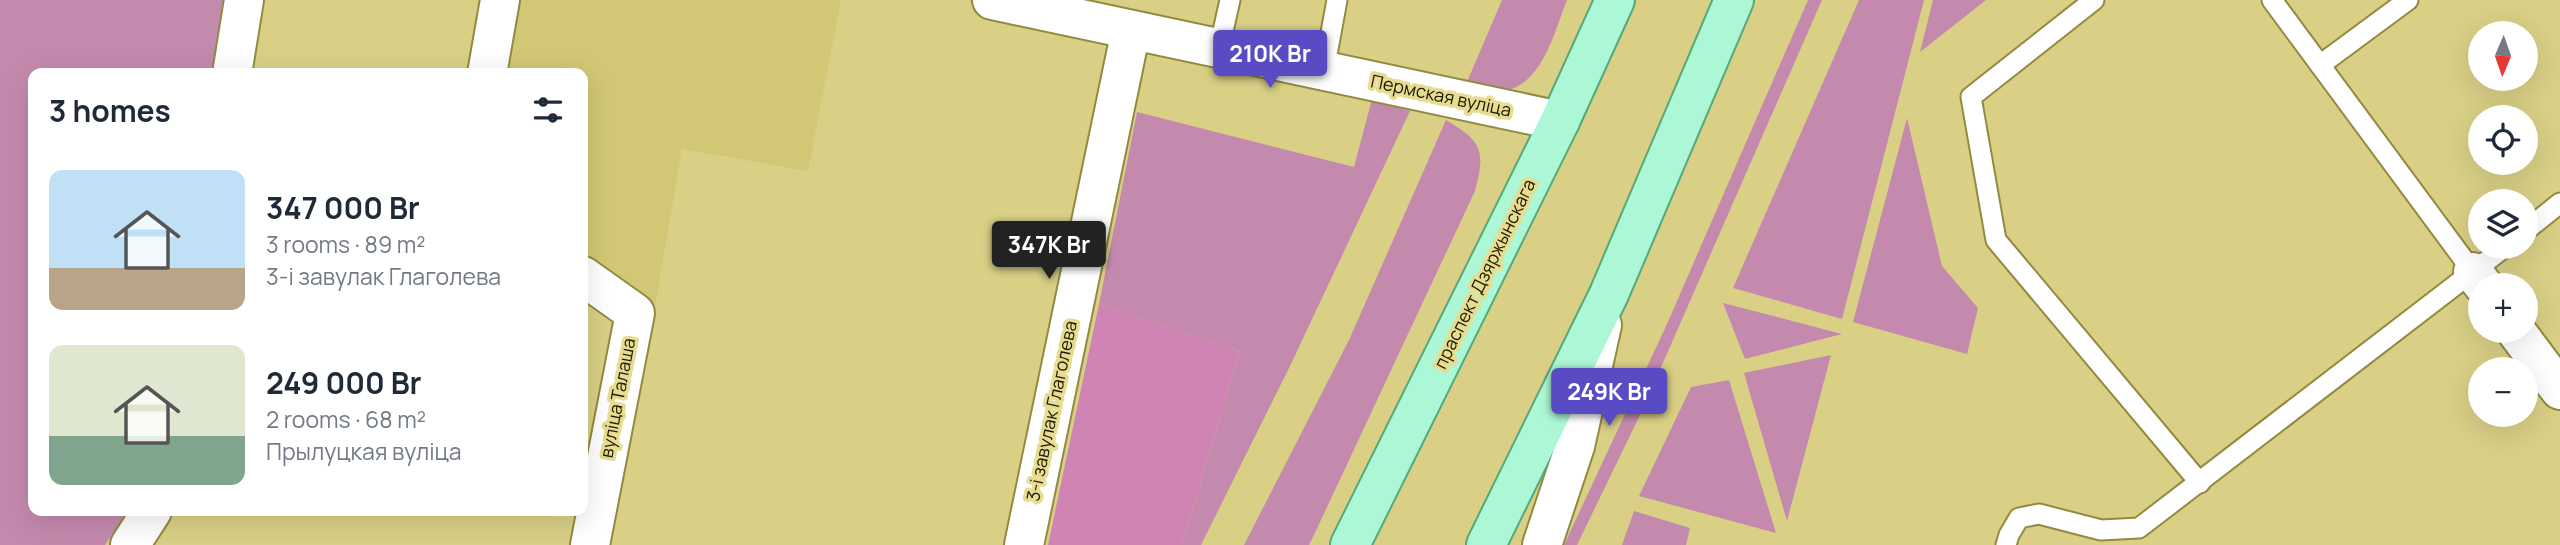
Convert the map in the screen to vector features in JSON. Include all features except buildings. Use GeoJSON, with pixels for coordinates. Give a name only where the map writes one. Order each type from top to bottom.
{"type":"FeatureCollection","features":[{"type":"Feature","properties":{"kind":"main road","name":"праспект Дзяржынскага"},"geometry":{"type":"LineString","coordinates":[[1350,545],[1560,121],[1615,0]]}},
{"type":"Feature","properties":{"kind":"main road"},"geometry":{"type":"LineString","coordinates":[[1486,545],[1609,294],[1734,0]]}},
{"type":"Feature","properties":{"kind":"street"},"geometry":{"type":"LineString","coordinates":[[233,68],[244,0]]}},
{"type":"Feature","properties":{"kind":"street"},"geometry":{"type":"LineString","coordinates":[[488,68],[500,0]]}},
{"type":"Feature","properties":{"kind":"street","name":"Пермская вуліца"},"geometry":{"type":"LineString","coordinates":[[992,0],[1560,121]]}},
{"type":"Feature","properties":{"kind":"street","name":"3-і завулак Глаголева"},"geometry":{"type":"LineString","coordinates":[[1024,545],[1131,30]]}},
{"type":"Feature","properties":{"kind":"street","name":"вуліца Талаша"},"geometry":{"type":"LineString","coordinates":[[588,280],[635,313],[590,545]]}},
{"type":"Feature","properties":{"kind":"street"},"geometry":{"type":"LineString","coordinates":[[1542,545],[1575,446],[1609,294]]}},
{"type":"Feature","properties":{"kind":"street"},"geometry":{"type":"LineString","coordinates":[[2525,343],[2560,390]]}},
{"type":"Feature","properties":{"kind":"street"},"geometry":{"type":"LineString","coordinates":[[130,545],[149,516]]}},
{"type":"Feature","properties":{"kind":"lane"},"geometry":{"type":"LineString","coordinates":[[1219,49],[1230,0]]}},
{"type":"Feature","properties":{"kind":"lane"},"geometry":{"type":"LineString","coordinates":[[1324,71],[1337,0]]}},
{"type":"Feature","properties":{"kind":"lane"},"geometry":{"type":"LineString","coordinates":[[2094,0],[1971,97],[1996,240],[2200,483]]}},
{"type":"Feature","properties":{"kind":"lane"},"geometry":{"type":"LineString","coordinates":[[2272,0],[2474,273]]}},
{"type":"Feature","properties":{"kind":"lane"},"geometry":{"type":"LineString","coordinates":[[2320,65],[2408,0]]}},
{"type":"Feature","properties":{"kind":"lane"},"geometry":{"type":"LineString","coordinates":[[2538,221],[2560,203]]}},
{"type":"Feature","properties":{"kind":"lane"},"geometry":{"type":"LineString","coordinates":[[2483,273],[2495,259]]}},
{"type":"Feature","properties":{"kind":"lane"},"geometry":{"type":"LineString","coordinates":[[2006,545],[2019,518],[2039,514],[2101,530],[2139,528],[2468,286]]}},
{"type":"Feature","properties":{"kind":"shaded area"},"geometry":{"type":"Polygon","coordinates":[[[0,0],[234,0],[221,68],[28,68],[28,516],[125,516],[105,545],[0,545],[0,0]]]}},
{"type":"Feature","properties":{"kind":"shaded area"},"geometry":{"type":"Polygon","coordinates":[[[514,0],[841,0],[808,171],[682,149],[655,306],[588,259],[588,68],[503,68],[514,0]]]}},
{"type":"Feature","properties":{"kind":"shaded area"},"geometry":{"type":"Polygon","coordinates":[[[1502,0],[1567,0],[1553,39],[1531,76],[1508,90],[1491,92],[1464,89],[1502,0]]]}},
{"type":"Feature","properties":{"kind":"shaded area"},"geometry":{"type":"Polygon","coordinates":[[[1808,0],[1822,0],[1641,413],[1577,545],[1564,545],[1667,324],[1808,0]]]}},
{"type":"Feature","properties":{"kind":"shaded area"},"geometry":{"type":"Polygon","coordinates":[[[1859,0],[1924,0],[1842,319],[1733,288],[1859,0]]]}},
{"type":"Feature","properties":{"kind":"shaded area"},"geometry":{"type":"Polygon","coordinates":[[[1933,0],[1986,0],[1920,52],[1933,0]]]}},
{"type":"Feature","properties":{"kind":"shaded area"},"geometry":{"type":"Polygon","coordinates":[[[1372,99],[1410,111],[1291,364],[1201,545],[1182,545],[1240,351],[1099,304],[1137,112],[1354,167],[1372,99]]]}},
{"type":"Feature","properties":{"kind":"shaded area"},"geometry":{"type":"Polygon","coordinates":[[[1907,118],[1942,266],[1978,308],[1967,354],[1853,322],[1907,118]]]}},
{"type":"Feature","properties":{"kind":"shaded area"},"geometry":{"type":"Polygon","coordinates":[[[1446,120],[1467,134],[1478,148],[1480,166],[1475,191],[1313,537],[1309,545],[1244,545],[1349,340],[1446,120]]]}},
{"type":"Feature","properties":{"kind":"shaded area"},"geometry":{"type":"Polygon","coordinates":[[[1723,303],[1842,334],[1745,359],[1723,303]]]}},
{"type":"Feature","properties":{"kind":"shaded area"},"geometry":{"type":"Polygon","coordinates":[[[1099,304],[1240,351],[1182,545],[1048,545],[1099,304]]]}},
{"type":"Feature","properties":{"kind":"shaded area"},"geometry":{"type":"Polygon","coordinates":[[[1831,355],[1787,521],[1744,373],[1831,355]]]}},
{"type":"Feature","properties":{"kind":"shaded area"},"geometry":{"type":"Polygon","coordinates":[[[1729,380],[1776,533],[1639,496],[1691,387],[1729,380]]]}},
{"type":"Feature","properties":{"kind":"shaded area"},"geometry":{"type":"Polygon","coordinates":[[[1634,511],[1690,528],[1686,545],[1622,545],[1634,511]]]}}]}
